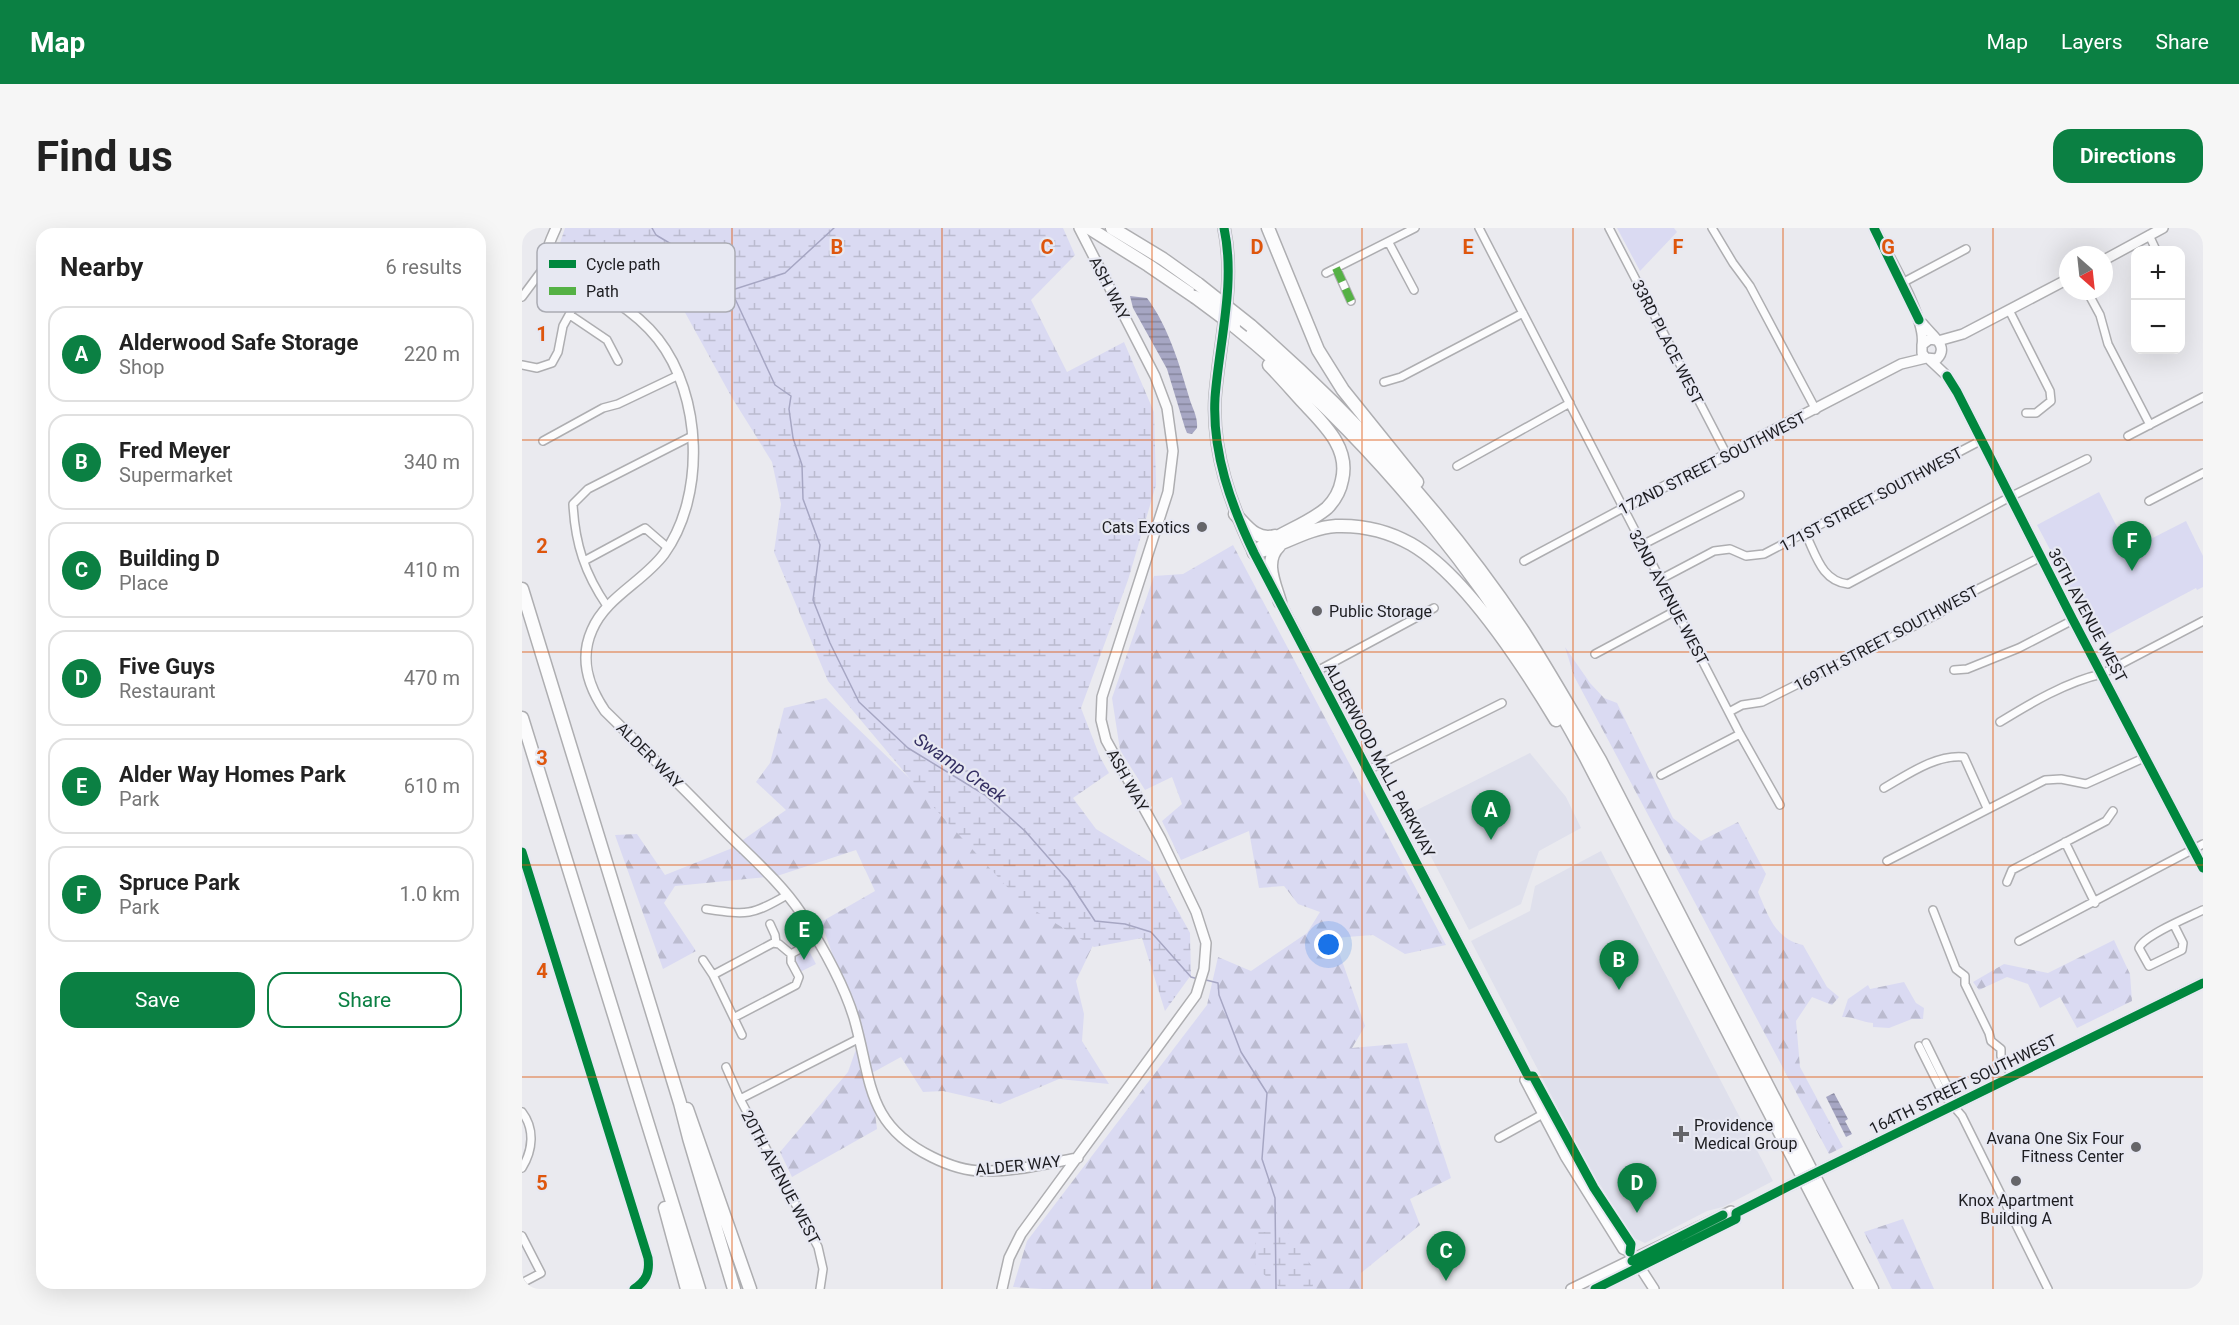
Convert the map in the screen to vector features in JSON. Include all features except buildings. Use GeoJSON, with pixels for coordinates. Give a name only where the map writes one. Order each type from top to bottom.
{"type":"FeatureCollection","features":[{"type":"Feature","properties":{"kind":"highway"},"geometry":{"type":"LineString","coordinates":[[1089,228],[1108,232],[1251,326],[1333,401],[1390,462],[1434,513],[1486,580],[1533,648],[1600,760],[1872,1289]]}},
{"type":"Feature","properties":{"kind":"highway"},"geometry":{"type":"LineString","coordinates":[[1268,228],[1309,330],[1329,369],[1343,390],[1485,570],[1486,580]]}},
{"type":"Feature","properties":{"kind":"highway"},"geometry":{"type":"LineString","coordinates":[[1196,291],[1234,326],[1328,429],[1344,461],[1340,487],[1328,507],[1280,540],[1254,553]]}},
{"type":"Feature","properties":{"kind":"highway"},"geometry":{"type":"LineString","coordinates":[[1253,346],[1298,381],[1381,467],[1449,547],[1488,599],[1547,688],[1861,1289]]}},
{"type":"Feature","properties":{"kind":"highway"},"geometry":{"type":"LineString","coordinates":[[1235,514],[1260,537],[1280,540],[1335,526],[1356,526],[1392,535],[1429,556],[1478,608],[1517,659],[1609,805]]}},
{"type":"Feature","properties":{"kind":"highway"},"geometry":{"type":"LineString","coordinates":[[1280,540],[1271,562],[1280,602]]}},
{"type":"Feature","properties":{"kind":"highway"},"geometry":{"type":"LineString","coordinates":[[522,589],[680,1103],[734,1289]]}},
{"type":"Feature","properties":{"kind":"highway"},"geometry":{"type":"LineString","coordinates":[[522,718],[699,1289]]}},
{"type":"Feature","properties":{"kind":"highway"},"geometry":{"type":"LineString","coordinates":[[631,1067],[687,1289]]}},
{"type":"Feature","properties":{"kind":"highway"},"geometry":{"type":"LineString","coordinates":[[680,1103],[690,1111],[750,1289]]}},
{"type":"Feature","properties":{"kind":"highway"},"geometry":{"type":"LineString","coordinates":[[673,1206],[708,1289]]}},
{"type":"Feature","properties":{"kind":"main road","name":"ALDERWOOD MALL PARKWAY"},"geometry":{"type":"LineString","coordinates":[[1224,228],[1228,269],[1215,423],[1219,452],[1235,514],[1254,553]]}},
{"type":"Feature","properties":{"kind":"street"},"geometry":{"type":"LineString","coordinates":[[550,243],[556,228]]}},
{"type":"Feature","properties":{"kind":"street","name":"ASH WAY"},"geometry":{"type":"LineString","coordinates":[[1002,1289],[1009,1258],[1021,1234],[1190,1004],[1202,980],[1206,943],[1196,912],[1161,840],[1106,740],[1101,720],[1102,698],[1168,492],[1173,451],[1170,423],[1155,376],[1079,228]]}},
{"type":"Feature","properties":{"kind":"street"},"geometry":{"type":"LineString","coordinates":[[1326,273],[1415,228]]}},
{"type":"Feature","properties":{"kind":"street","name":"32ND AVENUE WEST"},"geometry":{"type":"LineString","coordinates":[[1479,228],[1740,734],[1780,805]]}},
{"type":"Feature","properties":{"kind":"street","name":"33RD PLACE WEST"},"geometry":{"type":"LineString","coordinates":[[1610,228],[1727,455]]}},
{"type":"Feature","properties":{"kind":"street"},"geometry":{"type":"LineString","coordinates":[[1712,228],[1750,286],[1815,410]]}},
{"type":"Feature","properties":{"kind":"street"},"geometry":{"type":"LineString","coordinates":[[1874,228],[1919,320],[1924,338],[1922,353],[1928,359],[1937,359],[1963,334],[2059,284]]}},
{"type":"Feature","properties":{"kind":"street"},"geometry":{"type":"LineString","coordinates":[[2113,255],[2163,228]]}},
{"type":"Feature","properties":{"kind":"street"},"geometry":{"type":"LineString","coordinates":[[2149,235],[2154,246]]}},
{"type":"Feature","properties":{"kind":"street"},"geometry":{"type":"LineString","coordinates":[[1389,243],[1414,290]]}},
{"type":"Feature","properties":{"kind":"street"},"geometry":{"type":"LineString","coordinates":[[1902,284],[1966,249]]}},
{"type":"Feature","properties":{"kind":"street"},"geometry":{"type":"LineString","coordinates":[[1336,268],[1351,301]]}},
{"type":"Feature","properties":{"kind":"street"},"geometry":{"type":"LineString","coordinates":[[522,297],[537,276]]}},
{"type":"Feature","properties":{"kind":"street"},"geometry":{"type":"LineString","coordinates":[[2092,300],[2100,315],[2108,344],[2150,425]]}},
{"type":"Feature","properties":{"kind":"street"},"geometry":{"type":"LineString","coordinates":[[2008,310],[2050,391],[2051,401],[2036,413],[2026,413]]}},
{"type":"Feature","properties":{"kind":"street"},"geometry":{"type":"LineString","coordinates":[[522,365],[537,369],[547,366],[555,358],[560,336],[572,312]]}},
{"type":"Feature","properties":{"kind":"street","name":"ALDER WAY"},"geometry":{"type":"LineString","coordinates":[[630,312],[657,339],[679,375],[692,436],[693,470],[689,499],[678,530],[663,554],[638,580],[607,606],[592,629],[587,648],[586,668],[592,692],[605,711],[675,780],[799,910],[837,978],[853,1016],[869,1086],[881,1114],[902,1139],[921,1151],[960,1168],[986,1172],[1078,1158]]}},
{"type":"Feature","properties":{"kind":"street"},"geometry":{"type":"LineString","coordinates":[[1384,382],[1401,377],[1523,313]]}},
{"type":"Feature","properties":{"kind":"street"},"geometry":{"type":"LineString","coordinates":[[570,315],[607,339],[618,361]]}},
{"type":"Feature","properties":{"kind":"street"},"geometry":{"type":"LineString","coordinates":[[1919,320],[1941,344],[1942,353]]}},
{"type":"Feature","properties":{"kind":"street"},"geometry":{"type":"LineString","coordinates":[[1922,346],[1930,339],[1937,340],[1963,334]]}},
{"type":"Feature","properties":{"kind":"street","name":"172ND STREET SOUTHWEST"},"geometry":{"type":"LineString","coordinates":[[1524,561],[1901,364],[1922,346]]}},
{"type":"Feature","properties":{"kind":"street","name":"36TH AVENUE WEST"},"geometry":{"type":"LineString","coordinates":[[1942,353],[1947,376],[2146,757],[2199,847],[2203,868]]}},
{"type":"Feature","properties":{"kind":"street","name":"172ND STREET SOUTHWEST"},"geometry":{"type":"LineString","coordinates":[[1901,364],[1928,359]]}},
{"type":"Feature","properties":{"kind":"street","name":"36TH AVENUE WEST"},"geometry":{"type":"LineString","coordinates":[[1928,359],[1947,376]]}},
{"type":"Feature","properties":{"kind":"street"},"geometry":{"type":"LineString","coordinates":[[543,441],[603,408],[618,404],[679,375]]}},
{"type":"Feature","properties":{"kind":"street"},"geometry":{"type":"LineString","coordinates":[[2128,436],[2203,397]]}},
{"type":"Feature","properties":{"kind":"street"},"geometry":{"type":"LineString","coordinates":[[1457,466],[1570,403]]}},
{"type":"Feature","properties":{"kind":"street"},"geometry":{"type":"LineString","coordinates":[[607,606],[591,584],[574,531],[573,504],[588,489],[692,436]]}},
{"type":"Feature","properties":{"kind":"street","name":"171ST STREET SOUTHWEST"},"geometry":{"type":"LineString","coordinates":[[1660,579],[1714,551],[1730,549],[1746,556],[1764,554],[1982,440]]}},
{"type":"Feature","properties":{"kind":"street"},"geometry":{"type":"LineString","coordinates":[[1805,533],[1826,574],[1835,583],[1848,584],[2010,497],[2087,459]]}},
{"type":"Feature","properties":{"kind":"street"},"geometry":{"type":"LineString","coordinates":[[2149,501],[2203,473]]}},
{"type":"Feature","properties":{"kind":"street"},"geometry":{"type":"LineString","coordinates":[[1642,545],[1740,495]]}},
{"type":"Feature","properties":{"kind":"street"},"geometry":{"type":"LineString","coordinates":[[584,561],[645,528],[667,547]]}},
{"type":"Feature","properties":{"kind":"street","name":"ALDERWOOD MALL PARKWAY"},"geometry":{"type":"LineString","coordinates":[[1254,553],[1528,1076]]}},
{"type":"Feature","properties":{"kind":"street","name":"169TH STREET SOUTHWEST"},"geometry":{"type":"LineString","coordinates":[[1729,712],[1742,705],[1762,702],[1938,614],[1966,595],[2041,557]]}},
{"type":"Feature","properties":{"kind":"street"},"geometry":{"type":"LineString","coordinates":[[1317,671],[1434,608]]}},
{"type":"Feature","properties":{"kind":"street"},"geometry":{"type":"LineString","coordinates":[[1595,654],[1677,610]]}},
{"type":"Feature","properties":{"kind":"street"},"geometry":{"type":"LineString","coordinates":[[1954,670],[1967,669],[2019,648],[2073,620]]}},
{"type":"Feature","properties":{"kind":"street"},"geometry":{"type":"LineString","coordinates":[[2000,722],[2086,677],[2102,674],[2203,621]]}},
{"type":"Feature","properties":{"kind":"street"},"geometry":{"type":"LineString","coordinates":[[1368,770],[1502,703]]}},
{"type":"Feature","properties":{"kind":"street"},"geometry":{"type":"LineString","coordinates":[[1661,775],[1740,734]]}},
{"type":"Feature","properties":{"kind":"street"},"geometry":{"type":"LineString","coordinates":[[1884,788],[1920,768],[1952,756],[1964,757],[1987,808]]}},
{"type":"Feature","properties":{"kind":"street"},"geometry":{"type":"LineString","coordinates":[[1887,861],[2045,780],[2061,779],[2086,784],[2146,757]]}},
{"type":"Feature","properties":{"kind":"street"},"geometry":{"type":"LineString","coordinates":[[2007,882],[2013,870],[2106,821],[2113,811]]}},
{"type":"Feature","properties":{"kind":"street"},"geometry":{"type":"LineString","coordinates":[[2065,842],[2095,903]]}},
{"type":"Feature","properties":{"kind":"street"},"geometry":{"type":"LineString","coordinates":[[2019,941],[2199,847]]}},
{"type":"Feature","properties":{"kind":"street"},"geometry":{"type":"LineString","coordinates":[[706,909],[743,914],[761,910],[787,895]]}},
{"type":"Feature","properties":{"kind":"street"},"geometry":{"type":"LineString","coordinates":[[1932,910],[1956,969],[1965,976],[1965,984],[1991,1041],[2001,1049],[2001,1056],[2012,1076]]}},
{"type":"Feature","properties":{"kind":"street"},"geometry":{"type":"LineString","coordinates":[[2174,925],[2183,943],[2182,950],[2149,966],[2139,945],[2174,925],[2203,910]]}},
{"type":"Feature","properties":{"kind":"street"},"geometry":{"type":"LineString","coordinates":[[770,924],[776,943],[791,954]]}},
{"type":"Feature","properties":{"kind":"street"},"geometry":{"type":"LineString","coordinates":[[791,954],[816,940]]}},
{"type":"Feature","properties":{"kind":"street"},"geometry":{"type":"LineString","coordinates":[[713,975],[776,943]]}},
{"type":"Feature","properties":{"kind":"street"},"geometry":{"type":"LineString","coordinates":[[735,1017],[796,985],[799,977],[791,962],[791,954]]}},
{"type":"Feature","properties":{"kind":"street"},"geometry":{"type":"LineString","coordinates":[[703,960],[735,1017],[742,1035]]}},
{"type":"Feature","properties":{"kind":"street","name":"164TH STREET SOUTHWEST"},"geometry":{"type":"LineString","coordinates":[[1571,1289],[1736,1219],[1737,1213],[1789,1186],[2203,982]]}},
{"type":"Feature","properties":{"kind":"street"},"geometry":{"type":"LineString","coordinates":[[740,1099],[858,1039]]}},
{"type":"Feature","properties":{"kind":"street"},"geometry":{"type":"LineString","coordinates":[[1922,1044],[1950,1092],[1953,1105],[1962,1116],[2048,1289]]}},
{"type":"Feature","properties":{"kind":"street","name":"20TH AVENUE WEST"},"geometry":{"type":"LineString","coordinates":[[726,1067],[740,1099],[818,1247],[823,1269],[820,1289]]}},
{"type":"Feature","properties":{"kind":"street","name":"ALDERWOOD MALL PARKWAY"},"geometry":{"type":"LineString","coordinates":[[1528,1076],[1525,1080],[1593,1202],[1623,1249],[1635,1260]]}},
{"type":"Feature","properties":{"kind":"street","name":"ALDERWOOD MALL PARKWAY"},"geometry":{"type":"LineString","coordinates":[[1528,1076],[1533,1076],[1591,1183],[1631,1244],[1635,1260]]}},
{"type":"Feature","properties":{"kind":"street"},"geometry":{"type":"LineString","coordinates":[[522,1112],[526,1117],[531,1136],[531,1150],[522,1168]]}},
{"type":"Feature","properties":{"kind":"street"},"geometry":{"type":"LineString","coordinates":[[1498,1138],[1543,1114]]}},
{"type":"Feature","properties":{"kind":"street"},"geometry":{"type":"LineString","coordinates":[[522,1236],[541,1273],[522,1283]]}},
{"type":"Feature","properties":{"kind":"street"},"geometry":{"type":"LineString","coordinates":[[1635,1260],[1654,1289]]}},
{"type":"Feature","properties":{"kind":"street","name":"164TH STREET SOUTHWEST"},"geometry":{"type":"LineString","coordinates":[[1595,1289],[1635,1260]]}},
{"type":"Feature","properties":{"kind":"shaded area"},"geometry":{"type":"Polygon","coordinates":[[[1130,296],[1147,298],[1167,333],[1196,416],[1197,428],[1192,434],[1187,433],[1167,369],[1133,308],[1130,296]]]}},
{"type":"Feature","properties":{"kind":"shaded area"},"geometry":{"type":"Polygon","coordinates":[[[1530,753],[1566,797],[1581,828],[1539,851],[1521,904],[1469,930],[1409,814],[1530,753]]]}},
{"type":"Feature","properties":{"kind":"shaded area"},"geometry":{"type":"Polygon","coordinates":[[[1601,851],[1773,1181],[1645,1243],[1634,1238],[1588,1166],[1471,941],[1530,911],[1535,886],[1601,851]]]}},
{"type":"Feature","properties":{"kind":"shaded area"},"geometry":{"type":"Polygon","coordinates":[[[1834,1093],[1848,1119],[1845,1121],[1852,1134],[1846,1137],[1826,1097],[1834,1093]]]}},
{"type":"Feature","properties":{"kind":"green space","name":"Swamp Creek"},"geometry":{"type":"Polygon","coordinates":[[[565,228],[1063,228],[1075,255],[1031,300],[1067,372],[1124,342],[1154,412],[1156,485],[1128,580],[1081,708],[1100,757],[1109,773],[1073,798],[1096,829],[1152,863],[1190,933],[1191,975],[1165,1011],[1142,938],[1094,947],[1021,902],[937,811],[828,681],[774,552],[781,504],[772,462],[731,396],[685,312],[735,312],[735,243],[560,243],[565,228]]]}},
{"type":"Feature","properties":{"kind":"green space"},"geometry":{"type":"Polygon","coordinates":[[[1617,228],[1674,228],[1677,232],[1640,271],[1617,228]]]}},
{"type":"Feature","properties":{"kind":"green space"},"geometry":{"type":"Polygon","coordinates":[[[2099,492],[2129,550],[2186,521],[2203,556],[2203,587],[2197,590],[2196,588],[2098,640],[2037,525],[2099,492]]]}},
{"type":"Feature","properties":{"kind":"green space"},"geometry":{"type":"Polygon","coordinates":[[[1233,545],[1446,945],[1405,954],[1373,935],[1334,938],[1365,1026],[1352,1048],[1407,1043],[1451,1178],[1410,1199],[1420,1225],[1361,1273],[1361,1289],[1042,1289],[1013,1287],[1027,1241],[1207,1005],[1218,957],[1251,971],[1307,933],[1320,912],[1298,904],[1284,886],[1259,888],[1249,831],[1181,860],[1162,821],[1182,804],[1172,777],[1145,790],[1120,750],[1112,698],[1154,576],[1183,574],[1233,545]]]}},
{"type":"Feature","properties":{"kind":"green space"},"geometry":{"type":"Polygon","coordinates":[[[1565,647],[1590,683],[1604,698],[1617,703],[1673,818],[1701,841],[1738,822],[1766,874],[1758,892],[1769,917],[1779,932],[1793,942],[1803,945],[1827,987],[1839,997],[1832,1005],[1812,997],[1796,1021],[1800,1067],[1843,1147],[1829,1154],[1574,676],[1565,647]]]}},
{"type":"Feature","properties":{"kind":"green space"},"geometry":{"type":"Polygon","coordinates":[[[826,698],[979,845],[1096,939],[1076,981],[1084,1014],[1082,1041],[1109,1084],[1059,1079],[1000,1104],[943,1091],[923,1092],[901,1057],[870,1074],[877,1129],[792,1177],[780,1152],[848,1072],[861,1035],[821,922],[875,891],[856,850],[777,876],[675,886],[664,903],[696,951],[663,969],[615,835],[637,834],[665,875],[730,849],[786,810],[756,782],[770,763],[784,708],[826,698]]]}},
{"type":"Feature","properties":{"kind":"green space"},"geometry":{"type":"Polygon","coordinates":[[[2114,940],[2130,974],[2132,1001],[2077,1028],[2060,997],[2040,1008],[2028,984],[2007,977],[1979,990],[1973,982],[2004,964],[2048,973],[2114,940]]]}},
{"type":"Feature","properties":{"kind":"green space"},"geometry":{"type":"Polygon","coordinates":[[[808,949],[816,964],[800,972],[795,958],[808,949]]]}},
{"type":"Feature","properties":{"kind":"green space"},"geometry":{"type":"Polygon","coordinates":[[[1904,982],[1916,1003],[1924,1008],[1923,1019],[1912,1019],[1889,1028],[1873,1027],[1873,1023],[1842,1017],[1848,999],[1868,985],[1870,989],[1904,982]]]}},
{"type":"Feature","properties":{"kind":"green space"},"geometry":{"type":"Polygon","coordinates":[[[1903,1219],[1934,1289],[1892,1289],[1864,1232],[1903,1219]]]}},
{"type":"Feature","properties":{"kind":"green space"},"geometry":{"type":"Polygon","coordinates":[[[1255,1232],[1287,1232],[1316,1272],[1312,1289],[1282,1289],[1256,1268],[1255,1232]]]}},
{"type":"Feature","properties":{"kind":"waterway","name":"Swamp Creek"},"geometry":{"type":"LineString","coordinates":[[652,228],[656,235],[670,243]]}},
{"type":"Feature","properties":{"kind":"waterway"},"geometry":{"type":"LineString","coordinates":[[735,289],[785,273],[834,228]]}},
{"type":"Feature","properties":{"kind":"waterway","name":"Swamp Creek"},"geometry":{"type":"LineString","coordinates":[[735,299],[775,385],[791,396],[789,409],[793,438],[802,465],[803,499],[820,545],[813,600],[830,643],[859,702],[908,748],[985,795],[1025,831],[1068,880],[1095,921],[1125,924],[1151,932],[1191,977],[1198,979]]}},
{"type":"Feature","properties":{"kind":"waterway","name":"Swamp Creek"},"geometry":{"type":"LineString","coordinates":[[1206,980],[1218,983],[1219,995],[1241,1052],[1267,1093],[1262,1159],[1275,1198],[1276,1289]]}},
{"type":"Feature","properties":{"kind":"marked path"},"geometry":{"type":"LineString","coordinates":[[1336,268],[1351,301]]}},
{"type":"Feature","properties":{"kind":"cycle path"},"geometry":{"type":"LineString","coordinates":[[1224,228],[1228,270],[1226,313],[1217,377],[1215,418],[1220,459],[1238,516],[1254,553],[1528,1076],[1533,1076],[1594,1188],[1631,1244],[1630,1252]]}},
{"type":"Feature","properties":{"kind":"cycle path"},"geometry":{"type":"LineString","coordinates":[[1874,228],[1919,320]]}},
{"type":"Feature","properties":{"kind":"cycle path"},"geometry":{"type":"LineString","coordinates":[[1947,376],[2203,868]]}},
{"type":"Feature","properties":{"kind":"cycle path"},"geometry":{"type":"LineString","coordinates":[[522,852],[648,1258],[646,1276],[642,1283],[634,1289]]}},
{"type":"Feature","properties":{"kind":"cycle path"},"geometry":{"type":"LineString","coordinates":[[1595,1289],[1736,1219],[1736,1213],[1789,1186],[2203,983]]}},
{"type":"Feature","properties":{"kind":"cycle path"},"geometry":{"type":"LineString","coordinates":[[1632,1261],[1723,1215]]}},
{"type":"Feature","properties":{"kind":"place","name":"Cats Exotics"},"geometry":{"type":"Point","coordinates":[1202,527]}},
{"type":"Feature","properties":{"kind":"place","name":"Spruce Park"},"geometry":{"type":"Point","coordinates":[2132,571]}},
{"type":"Feature","properties":{"kind":"place","name":"Public Storage"},"geometry":{"type":"Point","coordinates":[1317,611]}},
{"type":"Feature","properties":{"kind":"place","name":"Alderwood Safe Storage"},"geometry":{"type":"Point","coordinates":[1491,840]}},
{"type":"Feature","properties":{"kind":"place","name":"Alder Way Homes Park"},"geometry":{"type":"Point","coordinates":[804,960]}},
{"type":"Feature","properties":{"kind":"place","name":"Fred Meyer"},"geometry":{"type":"Point","coordinates":[1619,990]}},
{"type":"Feature","properties":{"kind":"place","name":"Providence Medical Group"},"geometry":{"type":"Point","coordinates":[1681,1134]}},
{"type":"Feature","properties":{"kind":"place","name":"Avana One Six Four Fitness Center"},"geometry":{"type":"Point","coordinates":[2136,1147]}},
{"type":"Feature","properties":{"kind":"place","name":"Knox Apartment Building A"},"geometry":{"type":"Point","coordinates":[2016,1181]}},
{"type":"Feature","properties":{"kind":"place","name":"Five Guys"},"geometry":{"type":"Point","coordinates":[1637,1213]}},
{"type":"Feature","properties":{"kind":"place","name":"Building D"},"geometry":{"type":"Point","coordinates":[1446,1281]}}]}
